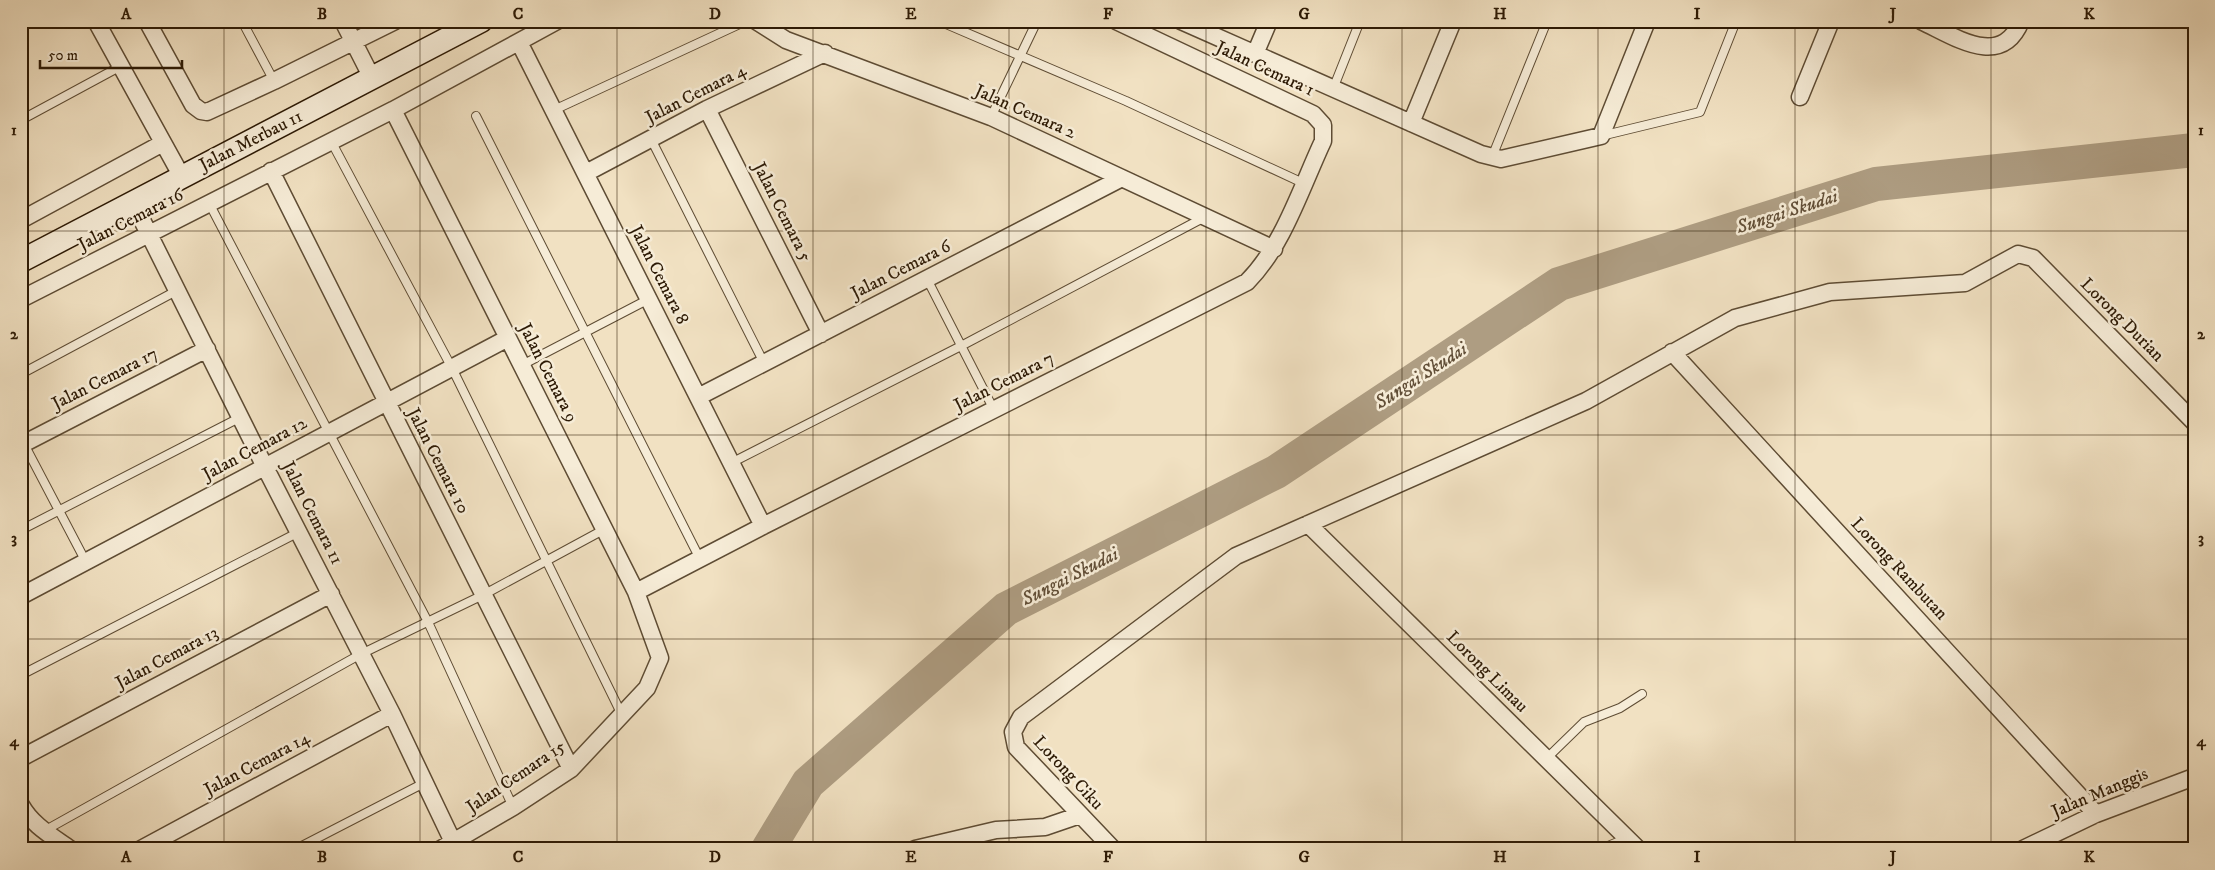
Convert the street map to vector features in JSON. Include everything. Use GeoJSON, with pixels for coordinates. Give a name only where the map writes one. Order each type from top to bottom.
{"type":"FeatureCollection","features":[{"type":"Feature","properties":{"kind":"street"},"geometry":{"type":"LineString","coordinates":[[96,21],[182,177]]}},
{"type":"Feature","properties":{"kind":"street"},"geometry":{"type":"LineString","coordinates":[[147,21],[193,105],[201,111],[212,111],[395,21]]}},
{"type":"Feature","properties":{"kind":"street"},"geometry":{"type":"LineString","coordinates":[[343,21],[372,78]]}},
{"type":"Feature","properties":{"kind":"street","name":"Jalan Merbau 11"},"geometry":{"type":"LineString","coordinates":[[21,261],[481,21]]}},
{"type":"Feature","properties":{"kind":"street","name":"Jalan Cemara 16"},"geometry":{"type":"LineString","coordinates":[[21,299],[393,110],[557,21]]}},
{"type":"Feature","properties":{"kind":"street","name":"Jalan Cemara 2"},"geometry":{"type":"LineString","coordinates":[[756,21],[786,40],[825,53],[991,117],[1274,249]]}},
{"type":"Feature","properties":{"kind":"street","name":"Jalan Cemara 1"},"geometry":{"type":"LineString","coordinates":[[1116,21],[1313,114],[1323,126],[1323,141]]}},
{"type":"Feature","properties":{"kind":"street"},"geometry":{"type":"LineString","coordinates":[[1180,21],[1492,159],[1501,160],[1601,136],[1647,21]]}},
{"type":"Feature","properties":{"kind":"street"},"geometry":{"type":"LineString","coordinates":[[1255,54],[1268,21]]}},
{"type":"Feature","properties":{"kind":"street"},"geometry":{"type":"LineString","coordinates":[[1411,122],[1453,21]]}},
{"type":"Feature","properties":{"kind":"street"},"geometry":{"type":"LineString","coordinates":[[1800,97],[1831,21]]}},
{"type":"Feature","properties":{"kind":"street"},"geometry":{"type":"LineString","coordinates":[[1922,22],[1978,47],[1995,47],[2010,41],[2021,21]]}},
{"type":"Feature","properties":{"kind":"street","name":"Jalan Cemara 8"},"geometry":{"type":"LineString","coordinates":[[519,42],[763,526]]}},
{"type":"Feature","properties":{"kind":"street","name":"Jalan Cemara 4"},"geometry":{"type":"LineString","coordinates":[[586,173],[707,109],[825,53]]}},
{"type":"Feature","properties":{"kind":"street","name":"Jalan Cemara 5"},"geometry":{"type":"LineString","coordinates":[[707,109],[821,334]]}},
{"type":"Feature","properties":{"kind":"street","name":"Jalan Cemara 9"},"geometry":{"type":"LineString","coordinates":[[393,110],[636,592],[660,658]]}},
{"type":"Feature","properties":{"kind":"street","name":"Jalan Cemara 7"},"geometry":{"type":"LineString","coordinates":[[636,592],[1247,282],[1262,267],[1274,249],[1323,141]]}},
{"type":"Feature","properties":{"kind":"street"},"geometry":{"type":"LineString","coordinates":[[21,220],[163,144]]}},
{"type":"Feature","properties":{"kind":"street","name":"Jalan Cemara 10"},"geometry":{"type":"LineString","coordinates":[[271,172],[570,769]]}},
{"type":"Feature","properties":{"kind":"street","name":"Jalan Cemara 6"},"geometry":{"type":"LineString","coordinates":[[698,397],[1122,178]]}},
{"type":"Feature","properties":{"kind":"street","name":"Jalan Cemara 11"},"geometry":{"type":"LineString","coordinates":[[134,202],[265,467],[392,714],[424,783],[447,846]]}},
{"type":"Feature","properties":{"kind":"street","name":"Lorong Durian"},"geometry":{"type":"LineString","coordinates":[[1672,352],[1735,318],[1830,292],[1965,283],[2018,254],[2033,258],[2194,422]]}},
{"type":"Feature","properties":{"kind":"street","name":"Jalan Cemara 12"},"geometry":{"type":"LineString","coordinates":[[21,596],[508,338]]}},
{"type":"Feature","properties":{"kind":"street","name":"Jalan Cemara 17"},"geometry":{"type":"LineString","coordinates":[[22,442],[207,349]]}},
{"type":"Feature","properties":{"kind":"street"},"geometry":{"type":"LineString","coordinates":[[1308,524],[1586,401],[1672,352]]}},
{"type":"Feature","properties":{"kind":"street","name":"Lorong Rambutan"},"geometry":{"type":"LineString","coordinates":[[1672,352],[2096,814]]}},
{"type":"Feature","properties":{"kind":"street","name":"Lorong Ciku"},"geometry":{"type":"LineString","coordinates":[[1113,849],[1016,746],[1013,732],[1020,717],[1236,556],[1308,524]]}},
{"type":"Feature","properties":{"kind":"street","name":"Lorong Limau"},"geometry":{"type":"LineString","coordinates":[[1308,524],[1632,844]]}},
{"type":"Feature","properties":{"kind":"street","name":"Jalan Cemara 13"},"geometry":{"type":"LineString","coordinates":[[21,758],[331,594]]}},
{"type":"Feature","properties":{"kind":"street","name":"Jalan Cemara 15"},"geometry":{"type":"LineString","coordinates":[[447,846],[513,807],[570,769],[647,688],[660,658]]}},
{"type":"Feature","properties":{"kind":"street","name":"Jalan Cemara 14"},"geometry":{"type":"LineString","coordinates":[[141,849],[392,714]]}},
{"type":"Feature","properties":{"kind":"street","name":"Jalan Manggis"},"geometry":{"type":"LineString","coordinates":[[2023,849],[2096,814],[2194,777]]}},
{"type":"Feature","properties":{"kind":"street"},"geometry":{"type":"LineString","coordinates":[[21,805],[27,815],[44,831],[70,849]]}},
{"type":"Feature","properties":{"kind":"street"},"geometry":{"type":"LineString","coordinates":[[915,849],[996,830],[1045,827],[1080,814]]}},
{"type":"Feature","properties":{"kind":"lane"},"geometry":{"type":"LineString","coordinates":[[242,21],[274,82]]}},
{"type":"Feature","properties":{"kind":"lane"},"geometry":{"type":"LineString","coordinates":[[554,110],[746,21]]}},
{"type":"Feature","properties":{"kind":"lane"},"geometry":{"type":"LineString","coordinates":[[939,21],[1021,55],[1303,183]]}},
{"type":"Feature","properties":{"kind":"lane"},"geometry":{"type":"LineString","coordinates":[[991,117],[1037,21]]}},
{"type":"Feature","properties":{"kind":"lane"},"geometry":{"type":"LineString","coordinates":[[1333,89],[1360,21]]}},
{"type":"Feature","properties":{"kind":"lane"},"geometry":{"type":"LineString","coordinates":[[1492,159],[1547,21]]}},
{"type":"Feature","properties":{"kind":"lane"},"geometry":{"type":"LineString","coordinates":[[1601,136],[1700,112],[1736,21]]}},
{"type":"Feature","properties":{"kind":"lane"},"geometry":{"type":"LineString","coordinates":[[21,120],[121,66]]}},
{"type":"Feature","properties":{"kind":"lane"},"geometry":{"type":"LineString","coordinates":[[476,116],[700,559]]}},
{"type":"Feature","properties":{"kind":"lane"},"geometry":{"type":"LineString","coordinates":[[651,139],[764,363]]}},
{"type":"Feature","properties":{"kind":"lane"},"geometry":{"type":"LineString","coordinates":[[331,141],[452,368],[544,561],[622,715]]}},
{"type":"Feature","properties":{"kind":"lane"},"geometry":{"type":"LineString","coordinates":[[209,203],[428,622],[513,807]]}},
{"type":"Feature","properties":{"kind":"lane"},"geometry":{"type":"LineString","coordinates":[[731,463],[961,346],[1205,217]]}},
{"type":"Feature","properties":{"kind":"lane"},"geometry":{"type":"LineString","coordinates":[[927,279],[994,410]]}},
{"type":"Feature","properties":{"kind":"lane"},"geometry":{"type":"LineString","coordinates":[[21,374],[178,290]]}},
{"type":"Feature","properties":{"kind":"lane"},"geometry":{"type":"LineString","coordinates":[[522,365],[649,299]]}},
{"type":"Feature","properties":{"kind":"lane"},"geometry":{"type":"LineString","coordinates":[[21,530],[240,417]]}},
{"type":"Feature","properties":{"kind":"lane"},"geometry":{"type":"LineString","coordinates":[[22,442],[86,562]]}},
{"type":"Feature","properties":{"kind":"lane"},"geometry":{"type":"LineString","coordinates":[[44,831],[361,654],[483,595],[605,529]]}},
{"type":"Feature","properties":{"kind":"lane"},"geometry":{"type":"LineString","coordinates":[[21,675],[299,532]]}},
{"type":"Feature","properties":{"kind":"lane"},"geometry":{"type":"LineString","coordinates":[[1547,758],[1584,722],[1620,708],[1642,694]]}},
{"type":"Feature","properties":{"kind":"lane"},"geometry":{"type":"LineString","coordinates":[[296,849],[424,783]]}},
{"type":"Feature","properties":{"kind":"lane"},"geometry":{"type":"LineString","coordinates":[[1601,849],[1632,844]]}},
{"type":"Feature","properties":{"kind":"waterway","name":"Sungai Skudai"},"geometry":{"type":"LineString","coordinates":[[768,849],[808,783],[1006,609],[1276,472],[1559,284],[1876,184],[2194,150]]}}]}
